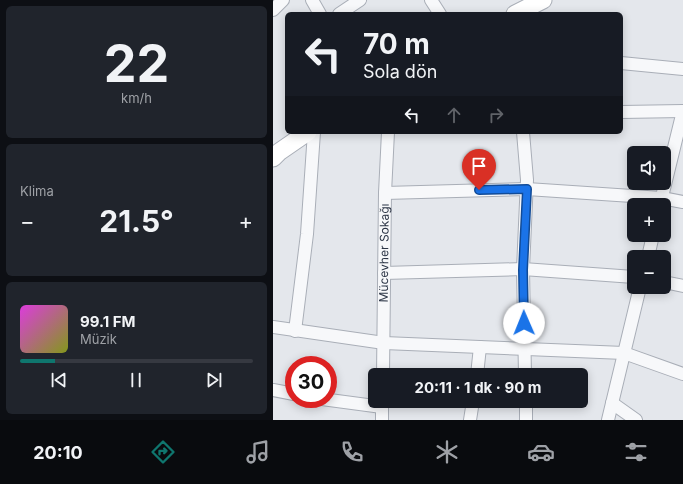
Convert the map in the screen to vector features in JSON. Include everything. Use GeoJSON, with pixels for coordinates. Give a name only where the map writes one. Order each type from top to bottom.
{"type":"FeatureCollection","features":[{"type":"Feature","properties":{"kind":"main road"},"geometry":{"type":"LineString","coordinates":[[521,12],[540,0]]}},
{"type":"Feature","properties":{"kind":"main road"},"geometry":{"type":"LineString","coordinates":[[275,155],[306,134]]}},
{"type":"Feature","properties":{"kind":"street"},"geometry":{"type":"LineString","coordinates":[[312,0],[319,12]]}},
{"type":"Feature","properties":{"kind":"street"},"geometry":{"type":"LineString","coordinates":[[342,12],[359,0]]}},
{"type":"Feature","properties":{"kind":"street"},"geometry":{"type":"LineString","coordinates":[[431,0],[438,12]]}},
{"type":"Feature","properties":{"kind":"street"},"geometry":{"type":"LineString","coordinates":[[623,64],[683,69]]}},
{"type":"Feature","properties":{"kind":"street"},"geometry":{"type":"LineString","coordinates":[[623,112],[683,111],[662,198]]}},
{"type":"Feature","properties":{"kind":"street"},"geometry":{"type":"LineString","coordinates":[[295,331],[307,234],[314,134]]}},
{"type":"Feature","properties":{"kind":"street","name":"Mücevher Sokağı"},"geometry":{"type":"LineString","coordinates":[[383,368],[385,193],[388,134]]}},
{"type":"Feature","properties":{"kind":"street"},"geometry":{"type":"LineString","coordinates":[[523,134],[527,189],[523,270],[525,368]]}},
{"type":"Feature","properties":{"kind":"street"},"geometry":{"type":"LineString","coordinates":[[385,193],[527,189],[628,198]]}},
{"type":"Feature","properties":{"kind":"street"},"geometry":{"type":"LineString","coordinates":[[671,201],[683,202]]}},
{"type":"Feature","properties":{"kind":"street"},"geometry":{"type":"LineString","coordinates":[[384,273],[523,270],[627,277]]}},
{"type":"Feature","properties":{"kind":"street"},"geometry":{"type":"LineString","coordinates":[[671,283],[683,286]]}},
{"type":"Feature","properties":{"kind":"street"},"geometry":{"type":"LineString","coordinates":[[608,420],[638,294]]}},
{"type":"Feature","properties":{"kind":"street"},"geometry":{"type":"LineString","coordinates":[[273,327],[384,343],[624,353],[683,374]]}},
{"type":"Feature","properties":{"kind":"street"},"geometry":{"type":"LineString","coordinates":[[478,368],[481,348]]}},
{"type":"Feature","properties":{"kind":"street"},"geometry":{"type":"LineString","coordinates":[[273,390],[285,392]]}},
{"type":"Feature","properties":{"kind":"street"},"geometry":{"type":"LineString","coordinates":[[337,400],[368,403]]}},
{"type":"Feature","properties":{"kind":"street"},"geometry":{"type":"LineString","coordinates":[[612,403],[636,420]]}},
{"type":"Feature","properties":{"kind":"street"},"geometry":{"type":"LineString","coordinates":[[382,408],[382,420]]}},
{"type":"Feature","properties":{"kind":"street"},"geometry":{"type":"LineString","coordinates":[[470,420],[472,408]]}},
{"type":"Feature","properties":{"kind":"street"},"geometry":{"type":"LineString","coordinates":[[526,408],[526,420]]}},
{"type":"Feature","properties":{"kind":"route"},"geometry":{"type":"LineString","coordinates":[[479,190],[527,189],[523,270],[524,323]]}}]}
